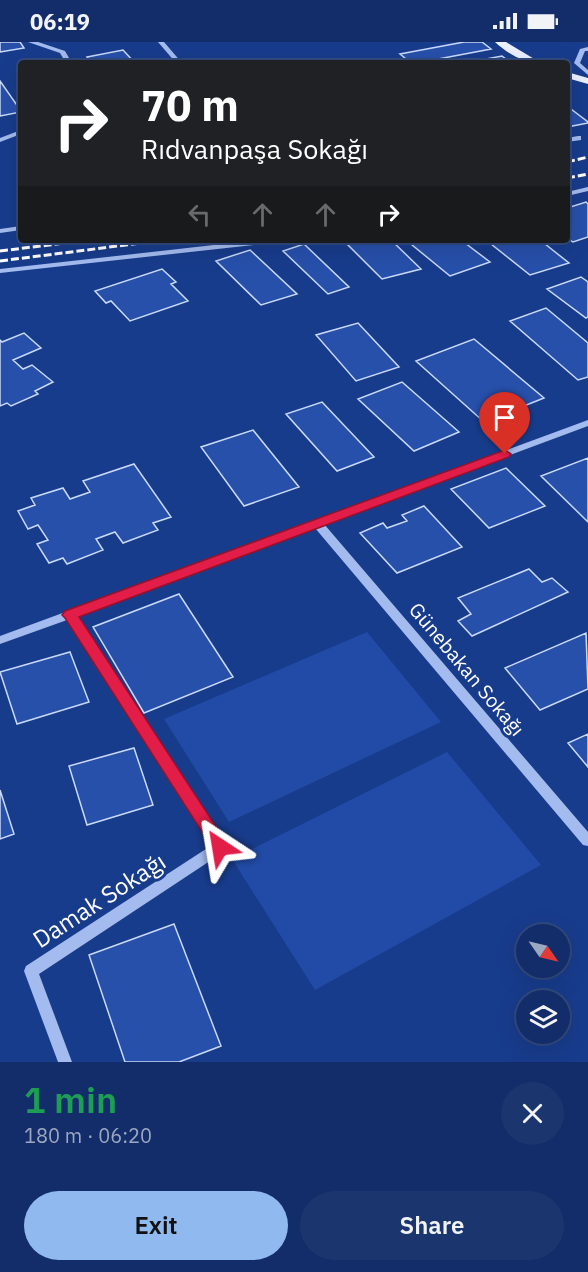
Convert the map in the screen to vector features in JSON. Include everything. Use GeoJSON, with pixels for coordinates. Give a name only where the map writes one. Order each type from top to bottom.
{"type":"FeatureCollection","features":[{"type":"Feature","properties":{"kind":"main road"},"geometry":{"type":"LineString","coordinates":[[500,42],[529,60]]}},
{"type":"Feature","properties":{"kind":"main road"},"geometry":{"type":"LineString","coordinates":[[570,76],[588,81]]}},
{"type":"Feature","properties":{"kind":"street"},"geometry":{"type":"LineString","coordinates":[[31,42],[63,52],[67,60]]}},
{"type":"Feature","properties":{"kind":"street"},"geometry":{"type":"LineString","coordinates":[[161,42],[176,60]]}},
{"type":"Feature","properties":{"kind":"street"},"geometry":{"type":"LineString","coordinates":[[588,49],[582,50],[577,63],[588,73]]}},
{"type":"Feature","properties":{"kind":"street"},"geometry":{"type":"LineString","coordinates":[[0,140],[18,133]]}},
{"type":"Feature","properties":{"kind":"street"},"geometry":{"type":"LineString","coordinates":[[570,140],[579,138]]}},
{"type":"Feature","properties":{"kind":"street"},"geometry":{"type":"LineString","coordinates":[[570,194],[586,191]]}},
{"type":"Feature","properties":{"kind":"street"},"geometry":{"type":"LineString","coordinates":[[0,231],[18,228]]}},
{"type":"Feature","properties":{"kind":"street"},"geometry":{"type":"LineString","coordinates":[[0,271],[254,243]]}},
{"type":"Feature","properties":{"kind":"street"},"geometry":{"type":"LineString","coordinates":[[0,640],[588,423]]}},
{"type":"Feature","properties":{"kind":"street","name":"Günebakan Sokağı"},"geometry":{"type":"LineString","coordinates":[[317,523],[588,841]]}},
{"type":"Feature","properties":{"kind":"street","name":"Damak Sokağı"},"geometry":{"type":"LineString","coordinates":[[65,1062],[31,971],[220,847],[70,615]]}},
{"type":"Feature","properties":{"kind":"shaded area"},"geometry":{"type":"Polygon","coordinates":[[[367,632],[441,722],[229,822],[164,719],[367,632]]]}},
{"type":"Feature","properties":{"kind":"shaded area"},"geometry":{"type":"Polygon","coordinates":[[[447,752],[541,865],[315,990],[232,859],[447,752]]]}},
{"type":"Feature","properties":{"kind":"building"},"geometry":{"type":"Polygon","coordinates":[[[0,42],[20,42],[24,48],[0,52],[0,42]]]}},
{"type":"Feature","properties":{"kind":"building"},"geometry":{"type":"Polygon","coordinates":[[[464,42],[482,42],[491,49],[433,60],[407,60],[400,54],[464,42]]]}},
{"type":"Feature","properties":{"kind":"building"},"geometry":{"type":"Polygon","coordinates":[[[123,50],[132,60],[90,60],[87,57],[123,50]]]}},
{"type":"Feature","properties":{"kind":"building"},"geometry":{"type":"Polygon","coordinates":[[[502,56],[507,60],[480,60],[502,56]]]}},
{"type":"Feature","properties":{"kind":"building"},"geometry":{"type":"Polygon","coordinates":[[[0,81],[18,107],[18,113],[0,116],[0,81]]]}},
{"type":"Feature","properties":{"kind":"building"},"geometry":{"type":"Polygon","coordinates":[[[570,108],[588,122],[570,126],[570,108]]]}},
{"type":"Feature","properties":{"kind":"building"},"geometry":{"type":"Polygon","coordinates":[[[586,202],[588,204],[588,237],[573,242],[570,240],[570,207],[586,202]]]}},
{"type":"Feature","properties":{"kind":"building"},"geometry":{"type":"Polygon","coordinates":[[[346,243],[394,243],[421,269],[382,279],[346,243]]]}},
{"type":"Feature","properties":{"kind":"building"},"geometry":{"type":"Polygon","coordinates":[[[410,243],[465,243],[490,262],[450,276],[410,243]]]}},
{"type":"Feature","properties":{"kind":"building"},"geometry":{"type":"Polygon","coordinates":[[[490,243],[544,243],[569,263],[530,275],[490,243]]]}},
{"type":"Feature","properties":{"kind":"building"},"geometry":{"type":"Polygon","coordinates":[[[304,244],[349,287],[328,294],[283,251],[304,244]]]}},
{"type":"Feature","properties":{"kind":"building"},"geometry":{"type":"Polygon","coordinates":[[[250,250],[297,294],[261,305],[216,261],[250,250]]]}},
{"type":"Feature","properties":{"kind":"building"},"geometry":{"type":"Polygon","coordinates":[[[162,269],[176,282],[171,284],[188,301],[130,321],[111,301],[106,303],[95,291],[162,269]]]}},
{"type":"Feature","properties":{"kind":"building"},"geometry":{"type":"Polygon","coordinates":[[[581,277],[588,282],[588,317],[586,318],[547,289],[581,277]]]}},
{"type":"Feature","properties":{"kind":"building"},"geometry":{"type":"Polygon","coordinates":[[[546,308],[588,343],[588,377],[578,380],[510,321],[546,308]]]}},
{"type":"Feature","properties":{"kind":"building"},"geometry":{"type":"Polygon","coordinates":[[[358,323],[399,367],[356,381],[316,335],[358,323]]]}},
{"type":"Feature","properties":{"kind":"building"},"geometry":{"type":"Polygon","coordinates":[[[24,333],[41,348],[13,360],[23,369],[32,365],[53,382],[35,391],[38,394],[11,406],[7,403],[0,406],[0,340],[2,342],[24,333]]]}},
{"type":"Feature","properties":{"kind":"building"},"geometry":{"type":"Polygon","coordinates":[[[474,339],[544,398],[484,422],[416,361],[474,339]]]}},
{"type":"Feature","properties":{"kind":"building"},"geometry":{"type":"Polygon","coordinates":[[[402,382],[459,432],[414,451],[358,399],[402,382]]]}},
{"type":"Feature","properties":{"kind":"building"},"geometry":{"type":"Polygon","coordinates":[[[322,402],[374,457],[337,471],[286,414],[322,402]]]}},
{"type":"Feature","properties":{"kind":"building"},"geometry":{"type":"Polygon","coordinates":[[[253,430],[299,487],[244,506],[201,447],[253,430]]]}},
{"type":"Feature","properties":{"kind":"building"},"geometry":{"type":"Polygon","coordinates":[[[588,458],[588,522],[541,476],[588,458]]]}},
{"type":"Feature","properties":{"kind":"building"},"geometry":{"type":"Polygon","coordinates":[[[134,464],[171,517],[153,523],[158,530],[123,543],[115,532],[96,539],[103,550],[67,564],[63,558],[49,563],[37,544],[48,540],[38,525],[28,529],[18,511],[35,505],[31,498],[63,488],[70,499],[90,492],[83,481],[134,464]]]}},
{"type":"Feature","properties":{"kind":"building"},"geometry":{"type":"Polygon","coordinates":[[[506,468],[545,506],[489,528],[451,489],[506,468]]]}},
{"type":"Feature","properties":{"kind":"building"},"geometry":{"type":"Polygon","coordinates":[[[424,506],[462,547],[397,573],[360,533],[383,523],[387,528],[407,521],[402,515],[424,506]]]}},
{"type":"Feature","properties":{"kind":"building"},"geometry":{"type":"Polygon","coordinates":[[[529,569],[542,582],[552,578],[568,592],[472,636],[458,621],[471,614],[458,598],[529,569]]]}},
{"type":"Feature","properties":{"kind":"building"},"geometry":{"type":"Polygon","coordinates":[[[179,594],[233,677],[144,713],[93,627],[179,594]]]}},
{"type":"Feature","properties":{"kind":"building"},"geometry":{"type":"Polygon","coordinates":[[[586,633],[588,689],[540,710],[505,668],[586,633]]]}},
{"type":"Feature","properties":{"kind":"building"},"geometry":{"type":"Polygon","coordinates":[[[70,652],[89,702],[17,724],[0,672],[70,652]]]}},
{"type":"Feature","properties":{"kind":"building"},"geometry":{"type":"Polygon","coordinates":[[[588,734],[588,767],[568,743],[588,734]]]}},
{"type":"Feature","properties":{"kind":"building"},"geometry":{"type":"Polygon","coordinates":[[[134,748],[153,805],[87,825],[69,766],[134,748]]]}},
{"type":"Feature","properties":{"kind":"building"},"geometry":{"type":"Polygon","coordinates":[[[0,790],[14,834],[0,839],[0,790]]]}},
{"type":"Feature","properties":{"kind":"building"},"geometry":{"type":"Polygon","coordinates":[[[174,924],[221,1046],[179,1062],[125,1062],[89,955],[174,924]]]}},
{"type":"Feature","properties":{"kind":"railway"},"geometry":{"type":"LineString","coordinates":[[570,161],[588,157]]}},
{"type":"Feature","properties":{"kind":"railway"},"geometry":{"type":"LineString","coordinates":[[570,177],[588,174]]}},
{"type":"Feature","properties":{"kind":"railway"},"geometry":{"type":"LineString","coordinates":[[0,251],[65,243]]}},
{"type":"Feature","properties":{"kind":"railway"},"geometry":{"type":"LineString","coordinates":[[0,261],[141,243]]}},
{"type":"Feature","properties":{"kind":"route"},"geometry":{"type":"LineString","coordinates":[[220,847],[70,615],[505,454]]}}]}
